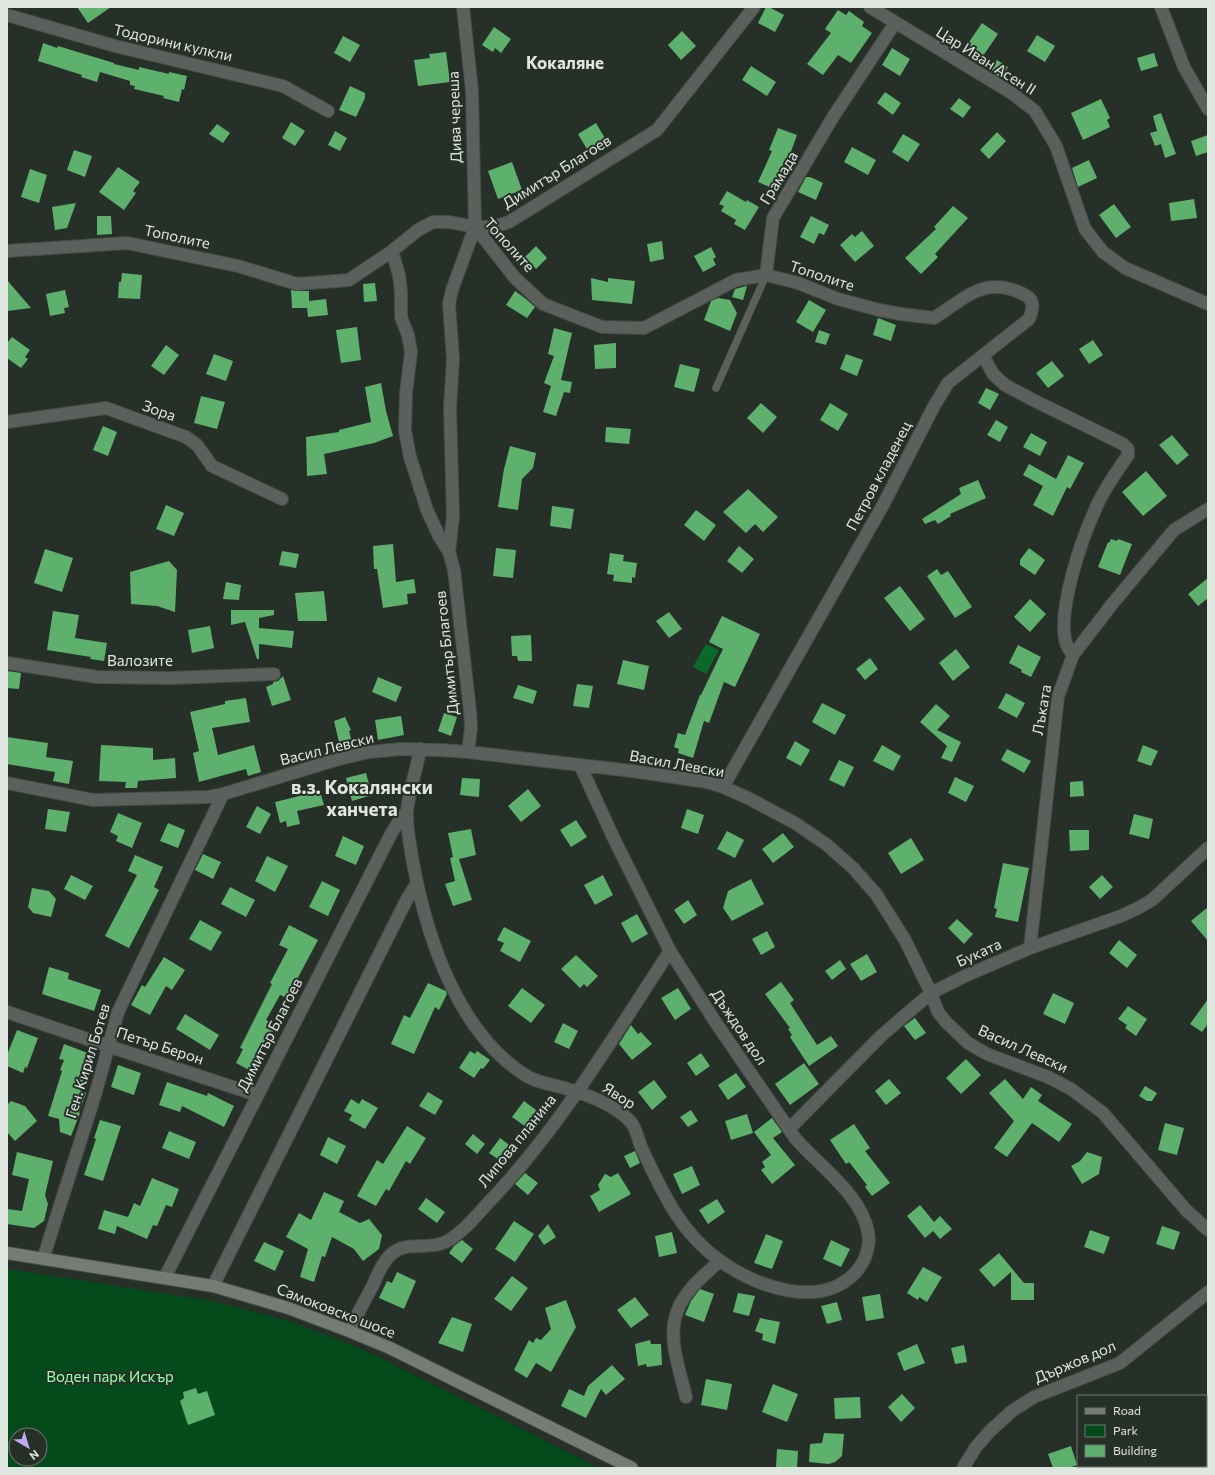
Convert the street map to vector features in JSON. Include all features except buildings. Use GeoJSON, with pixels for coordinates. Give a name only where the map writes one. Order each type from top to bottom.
{"type":"FeatureCollection","features":[{"type":"Feature","properties":{"kind":"main road","name":"Самоковско шосе"},"geometry":{"type":"LineString","coordinates":[[7,1253],[165,1277],[213,1286],[288,1308],[349,1330],[390,1348],[632,1468]]}},
{"type":"Feature","properties":{"kind":"street","name":"Дива череша"},"geometry":{"type":"LineString","coordinates":[[463,7],[472,90],[475,227]]}},
{"type":"Feature","properties":{"kind":"street","name":"Димитър Благоев"},"geometry":{"type":"LineString","coordinates":[[449,552],[452,516],[450,408],[453,358],[449,304],[452,290],[475,227],[494,227],[509,222],[657,130],[754,7]]}},
{"type":"Feature","properties":{"kind":"street","name":"Цар Иван Асен II"},"geometry":{"type":"LineString","coordinates":[[870,7],[1010,92],[1035,111],[1056,146],[1085,228],[1103,252],[1125,268],[1208,304]]}},
{"type":"Feature","properties":{"kind":"street"},"geometry":{"type":"LineString","coordinates":[[1161,7],[1184,67],[1208,109]]}},
{"type":"Feature","properties":{"kind":"street","name":"Тодорини кулкли"},"geometry":{"type":"LineString","coordinates":[[7,16],[115,46],[283,86],[328,111]]}},
{"type":"Feature","properties":{"kind":"street","name":"Грамада"},"geometry":{"type":"LineString","coordinates":[[766,275],[773,218],[833,118],[895,23]]}},
{"type":"Feature","properties":{"kind":"street","name":"Тополите"},"geometry":{"type":"LineString","coordinates":[[7,251],[127,244],[238,266],[297,284],[349,280],[392,251],[418,230],[433,222],[449,222],[475,227],[515,278],[544,304],[602,326],[644,328],[736,280],[766,275],[798,283],[838,299],[879,310],[934,318]]}},
{"type":"Feature","properties":{"kind":"street","name":"Димитър Благоев"},"geometry":{"type":"LineString","coordinates":[[392,251],[399,275],[401,317],[408,334],[411,352],[406,393],[405,431],[410,457],[426,510],[449,552],[454,570],[470,711],[471,728],[468,752]]}},
{"type":"Feature","properties":{"kind":"street","name":"Петров кладенец"},"geometry":{"type":"LineString","coordinates":[[723,787],[883,505],[948,382],[1030,319],[1033,312],[1033,304],[1030,297],[1021,293],[1001,287],[985,287],[966,296],[934,318]]}},
{"type":"Feature","properties":{"kind":"street"},"geometry":{"type":"LineString","coordinates":[[983,355],[993,374],[1005,385],[1123,444],[1128,449],[1128,455],[1106,488],[1095,510],[1076,565],[1065,607],[1065,639],[1068,649],[1073,655]]}},
{"type":"Feature","properties":{"kind":"street","name":"Зора"},"geometry":{"type":"LineString","coordinates":[[7,422],[106,408],[186,438],[197,445],[212,466],[282,500]]}},
{"type":"Feature","properties":{"kind":"street","name":"Лъката"},"geometry":{"type":"LineString","coordinates":[[1030,948],[1058,697],[1073,655],[1113,603],[1174,530],[1208,510]]}},
{"type":"Feature","properties":{"kind":"street","name":"Валозите"},"geometry":{"type":"LineString","coordinates":[[7,663],[97,678],[171,678],[274,674]]}},
{"type":"Feature","properties":{"kind":"street","name":"Димитър Благоев"},"geometry":{"type":"LineString","coordinates":[[417,883],[409,835],[407,811],[420,749]]}},
{"type":"Feature","properties":{"kind":"street","name":"Васил Левски"},"geometry":{"type":"LineString","coordinates":[[7,783],[93,800],[208,797],[369,752],[420,749],[468,752],[677,777],[707,782],[723,787],[748,798],[795,823],[827,845],[853,868],[876,894],[905,940],[931,993],[938,1012],[942,1017],[968,1043],[987,1054],[1048,1077],[1071,1089],[1103,1113],[1186,1210],[1208,1230]]}},
{"type":"Feature","properties":{"kind":"street","name":"Дъждов дол"},"geometry":{"type":"LineString","coordinates":[[580,765],[611,834],[670,951],[716,1023],[789,1129],[804,1149],[830,1172],[848,1193],[861,1213],[868,1232],[868,1246],[863,1261],[854,1274],[839,1285]]}},
{"type":"Feature","properties":{"kind":"street","name":"Ген. Кирил Ботев"},"geometry":{"type":"LineString","coordinates":[[43,1259],[96,1092],[118,1012],[223,794]]}},
{"type":"Feature","properties":{"kind":"street","name":"Димитър Благоев"},"geometry":{"type":"LineString","coordinates":[[165,1277],[257,1094],[392,832],[407,811]]}},
{"type":"Feature","properties":{"kind":"street","name":"Буката"},"geometry":{"type":"LineString","coordinates":[[789,1129],[882,1035],[931,993],[965,976],[1030,948],[1121,916],[1138,908],[1152,900],[1208,848]]}},
{"type":"Feature","properties":{"kind":"street"},"geometry":{"type":"LineString","coordinates":[[213,1286],[400,913],[417,883]]}},
{"type":"Feature","properties":{"kind":"street","name":"Явор"},"geometry":{"type":"LineString","coordinates":[[417,883],[439,958],[450,984],[467,1014],[493,1049],[527,1076],[597,1100],[609,1106],[632,1123],[641,1148],[676,1217],[700,1244],[720,1261],[744,1276],[770,1286],[791,1291],[813,1293],[839,1285]]}},
{"type":"Feature","properties":{"kind":"street","name":"Липова планина"},"geometry":{"type":"LineString","coordinates":[[349,1330],[382,1267],[392,1253],[407,1247],[444,1243],[464,1228],[522,1167],[577,1092],[670,951]]}},
{"type":"Feature","properties":{"kind":"street","name":"Петър Берон"},"geometry":{"type":"LineString","coordinates":[[7,1012],[257,1094]]}},
{"type":"Feature","properties":{"kind":"street"},"geometry":{"type":"LineString","coordinates":[[686,1396],[675,1343],[674,1327],[676,1314],[688,1293],[704,1275],[720,1261]]}},
{"type":"Feature","properties":{"kind":"street","name":"Държов дол"},"geometry":{"type":"LineString","coordinates":[[963,1468],[976,1447],[990,1431],[1012,1411],[1034,1397],[1120,1363],[1208,1292]]}},
{"type":"Feature","properties":{"kind":"lane","name":"Грамада"},"geometry":{"type":"LineString","coordinates":[[716,388],[766,275]]}},
{"type":"Feature","properties":{"kind":"green space","name":"Воден парк Искър"},"geometry":{"type":"Polygon","coordinates":[[[7,1269],[213,1301],[288,1321],[342,1341],[379,1357],[599,1468],[7,1468],[7,1269]]]}},
{"type":"Feature","properties":{"kind":"shaded area"},"geometry":{"type":"Polygon","coordinates":[[[706,644],[719,650],[706,674],[693,667],[706,644]]]}},
{"type":"Feature","properties":{"kind":"district","name":"Кокаляне"},"geometry":{"type":"Point","coordinates":[565,63]}},
{"type":"Feature","properties":{"kind":"district","name":"в.з. Кокалянски ханчета"},"geometry":{"type":"Point","coordinates":[362,798]}}]}
